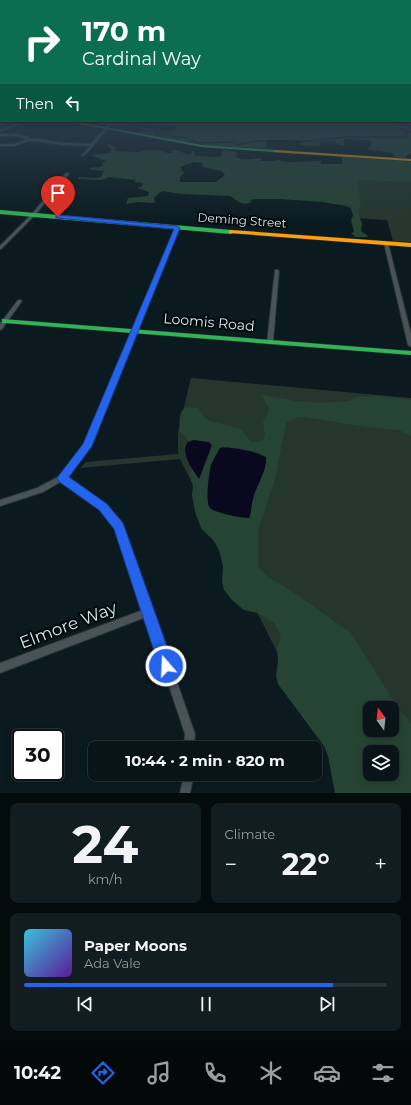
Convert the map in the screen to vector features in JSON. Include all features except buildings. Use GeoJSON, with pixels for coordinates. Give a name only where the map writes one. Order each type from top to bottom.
{"type":"FeatureCollection","features":[{"type":"Feature","properties":{"kind":"street"},"geometry":{"type":"LineString","coordinates":[[83,155],[87,151]]}},
{"type":"Feature","properties":{"kind":"street"},"geometry":{"type":"LineString","coordinates":[[277,151],[411,160]]}},
{"type":"Feature","properties":{"kind":"street"},"geometry":{"type":"LineString","coordinates":[[0,248],[33,215],[67,174]]}},
{"type":"Feature","properties":{"kind":"street","name":"Deming Street"},"geometry":{"type":"LineString","coordinates":[[0,212],[177,228],[411,245]]}},
{"type":"Feature","properties":{"kind":"street"},"geometry":{"type":"LineString","coordinates":[[0,503],[40,490],[62,478],[87,446],[177,228]]}},
{"type":"Feature","properties":{"kind":"street"},"geometry":{"type":"LineString","coordinates":[[386,243],[411,345]]}},
{"type":"Feature","properties":{"kind":"street"},"geometry":{"type":"LineString","coordinates":[[270,342],[277,271]]}},
{"type":"Feature","properties":{"kind":"street"},"geometry":{"type":"LineString","coordinates":[[2,324],[20,301]]}},
{"type":"Feature","properties":{"kind":"street","name":"Loomis Road"},"geometry":{"type":"LineString","coordinates":[[2,324],[135,330],[411,353]]}},
{"type":"Feature","properties":{"kind":"street"},"geometry":{"type":"LineString","coordinates":[[62,478],[103,507],[119,527],[190,734],[190,741]]}},
{"type":"Feature","properties":{"kind":"street","name":"Elmore Way"},"geometry":{"type":"LineString","coordinates":[[0,668],[148,612]]}},
{"type":"Feature","properties":{"kind":"street"},"geometry":{"type":"LineString","coordinates":[[185,793],[188,781]]}},
{"type":"Feature","properties":{"kind":"green space"},"geometry":{"type":"Polygon","coordinates":[[[110,151],[161,151],[172,153],[172,151],[179,151],[189,155],[195,151],[195,156],[216,157],[221,156],[223,151],[230,151],[237,152],[236,157],[246,159],[262,159],[260,161],[275,161],[277,159],[287,162],[322,161],[320,163],[322,164],[342,164],[342,158],[340,156],[411,161],[411,182],[358,180],[357,183],[361,202],[358,212],[362,224],[361,231],[368,237],[355,237],[351,233],[354,232],[351,220],[353,216],[351,208],[323,202],[253,199],[250,203],[244,204],[230,196],[181,194],[162,191],[154,198],[155,202],[153,203],[137,202],[126,204],[128,198],[148,196],[149,192],[137,188],[142,186],[143,183],[134,182],[136,180],[109,177],[102,180],[78,179],[79,177],[101,177],[104,171],[92,170],[88,168],[100,167],[103,165],[102,163],[106,161],[91,155],[109,153],[110,151]],[[193,162],[180,167],[184,173],[180,177],[180,182],[216,182],[225,175],[221,171],[203,167],[202,163],[193,162]]]}},
{"type":"Feature","properties":{"kind":"green space"},"geometry":{"type":"Polygon","coordinates":[[[380,151],[411,151],[411,154],[406,156],[406,158],[394,157],[393,153],[380,151]]]}},
{"type":"Feature","properties":{"kind":"green space"},"geometry":{"type":"Polygon","coordinates":[[[343,157],[411,162],[411,242],[393,241],[387,220],[355,218],[343,157]]]}},
{"type":"Feature","properties":{"kind":"green space"},"geometry":{"type":"Polygon","coordinates":[[[191,378],[411,398],[411,793],[348,793],[180,459],[80,468],[86,462],[178,454],[178,432],[191,378]]]}},
{"type":"Feature","properties":{"kind":"green space"},"geometry":{"type":"Polygon","coordinates":[[[261,395],[295,401],[320,403],[349,401],[357,397],[378,396],[411,400],[411,436],[399,430],[367,427],[305,417],[297,417],[286,423],[275,479],[258,531],[258,566],[267,576],[299,596],[351,633],[394,701],[363,701],[363,737],[399,737],[399,708],[411,724],[411,793],[335,793],[328,756],[322,741],[320,741],[278,684],[276,676],[278,661],[277,648],[281,636],[274,623],[257,613],[244,610],[232,600],[224,590],[222,582],[223,566],[219,550],[213,540],[201,528],[195,512],[192,495],[193,486],[190,475],[192,468],[200,479],[212,446],[194,440],[188,442],[185,436],[179,431],[180,417],[182,411],[187,407],[198,408],[205,418],[210,421],[241,429],[251,442],[261,441],[264,439],[265,434],[263,422],[269,408],[261,395]],[[220,448],[211,469],[208,484],[209,506],[216,511],[247,518],[251,510],[253,497],[263,473],[266,458],[244,450],[220,448]]]}},
{"type":"Feature","properties":{"kind":"water"},"geometry":{"type":"Polygon","coordinates":[[[194,440],[209,442],[212,445],[199,479],[188,461],[185,451],[188,442],[194,440]]]}},
{"type":"Feature","properties":{"kind":"water"},"geometry":{"type":"Polygon","coordinates":[[[220,448],[243,450],[257,453],[266,457],[265,468],[254,494],[249,518],[217,512],[210,508],[208,500],[208,487],[210,469],[220,448]]]}},
{"type":"Feature","properties":{"kind":"traffic: fast"},"geometry":{"type":"LineString","coordinates":[[0,212],[231,232]]}},
{"type":"Feature","properties":{"kind":"traffic: fast"},"geometry":{"type":"LineString","coordinates":[[5,321],[411,353]]}},
{"type":"Feature","properties":{"kind":"traffic: slow"},"geometry":{"type":"LineString","coordinates":[[275,151],[411,160]]}},
{"type":"Feature","properties":{"kind":"traffic: slow"},"geometry":{"type":"LineString","coordinates":[[231,232],[411,245]]}},
{"type":"Feature","properties":{"kind":"route"},"geometry":{"type":"LineString","coordinates":[[58,217],[177,228],[87,446],[78,460],[62,478],[103,507],[119,527],[166,666]]}}]}
